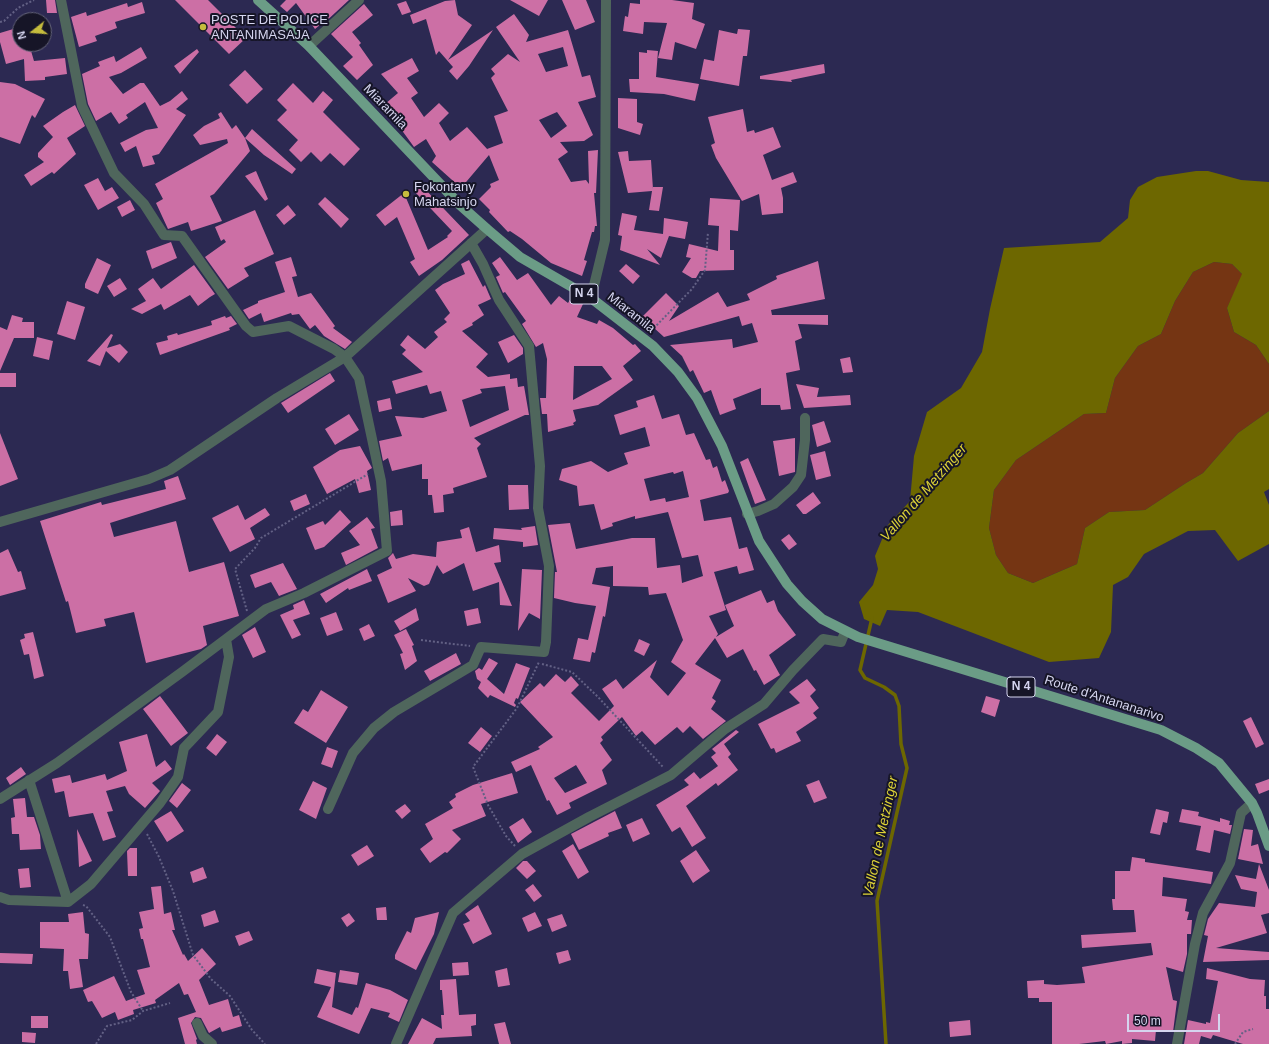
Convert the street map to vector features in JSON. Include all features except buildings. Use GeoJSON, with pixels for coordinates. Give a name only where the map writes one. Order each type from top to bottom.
{"type":"FeatureCollection","features":[{"type":"Feature","properties":{"kind":"main road","name":"Miaramila"},"geometry":{"type":"LineString","coordinates":[[258,0],[309,46],[460,205],[487,229],[520,257],[591,298],[643,339],[678,372],[697,398],[722,446],[747,514],[759,541],[787,584],[802,601],[822,618],[847,633]]}},
{"type":"Feature","properties":{"kind":"main road","name":"Route d'Antananarivo"},"geometry":{"type":"LineString","coordinates":[[847,633],[1161,730],[1196,748],[1219,763],[1252,803],[1269,846]]}},
{"type":"Feature","properties":{"kind":"street"},"geometry":{"type":"LineString","coordinates":[[0,799],[7,796],[57,762],[226,640],[266,609],[387,551],[380,474],[359,378],[345,357],[334,349],[290,326],[253,332],[246,326],[182,236],[164,235],[144,204],[114,173],[82,106],[61,0]]}},
{"type":"Feature","properties":{"kind":"street"},"geometry":{"type":"LineString","coordinates":[[309,46],[359,0]]}},
{"type":"Feature","properties":{"kind":"street"},"geometry":{"type":"LineString","coordinates":[[591,298],[605,240],[606,0]]}},
{"type":"Feature","properties":{"kind":"street"},"geometry":{"type":"LineString","coordinates":[[0,522],[149,479],[170,470],[277,398],[345,357],[487,229]]}},
{"type":"Feature","properties":{"kind":"street"},"geometry":{"type":"LineString","coordinates":[[328,809],[353,753],[374,728],[394,712],[473,665],[481,647],[492,646],[544,652],[546,642],[549,566],[538,508],[540,466],[529,346],[499,300],[483,264],[471,243]]}},
{"type":"Feature","properties":{"kind":"street"},"geometry":{"type":"LineString","coordinates":[[747,514],[774,504],[794,487],[801,475],[805,440],[805,418]]}},
{"type":"Feature","properties":{"kind":"street"},"geometry":{"type":"LineString","coordinates":[[396,1044],[454,913],[522,854],[671,775],[725,729],[764,704],[793,670],[824,639],[841,642],[847,633]]}},
{"type":"Feature","properties":{"kind":"street"},"geometry":{"type":"LineString","coordinates":[[0,897],[9,900],[68,902],[91,884],[160,804],[178,777],[184,748],[218,712],[229,657],[226,640]]}},
{"type":"Feature","properties":{"kind":"street"},"geometry":{"type":"LineString","coordinates":[[29,780],[68,902]]}},
{"type":"Feature","properties":{"kind":"street"},"geometry":{"type":"LineString","coordinates":[[1177,1044],[1195,944],[1203,913],[1230,863],[1242,813],[1252,803]]}},
{"type":"Feature","properties":{"kind":"street"},"geometry":{"type":"LineString","coordinates":[[197,1023],[203,1036],[212,1044]]}},
{"type":"Feature","properties":{"kind":"path"},"geometry":{"type":"LineString","coordinates":[[0,22],[4,22],[18,8],[34,0]]}},
{"type":"Feature","properties":{"kind":"path"},"geometry":{"type":"LineString","coordinates":[[643,339],[692,289],[706,270],[708,232]]}},
{"type":"Feature","properties":{"kind":"path"},"geometry":{"type":"LineString","coordinates":[[250,621],[235,569],[256,548],[261,538],[367,474],[380,474]]}},
{"type":"Feature","properties":{"kind":"path"},"geometry":{"type":"LineString","coordinates":[[421,640],[481,647]]}},
{"type":"Feature","properties":{"kind":"path"},"geometry":{"type":"LineString","coordinates":[[522,854],[506,836],[488,805],[473,767],[517,708],[544,652]]}},
{"type":"Feature","properties":{"kind":"path"},"geometry":{"type":"LineString","coordinates":[[539,663],[572,672],[598,697],[671,775]]}},
{"type":"Feature","properties":{"kind":"path"},"geometry":{"type":"LineString","coordinates":[[142,824],[159,857],[170,884],[194,955],[211,979],[230,996],[252,1030],[265,1044]]}},
{"type":"Feature","properties":{"kind":"path"},"geometry":{"type":"LineString","coordinates":[[68,902],[86,906],[110,937],[119,966],[130,992],[143,1012]]}},
{"type":"Feature","properties":{"kind":"path"},"geometry":{"type":"LineString","coordinates":[[96,1044],[107,1026],[132,1020],[143,1012],[170,1002]]}},
{"type":"Feature","properties":{"kind":"path"},"geometry":{"type":"LineString","coordinates":[[1234,1044],[1243,1032],[1254,1029]]}},
{"type":"Feature","properties":{"kind":"shaded area"},"geometry":{"type":"Polygon","coordinates":[[[1214,262],[1232,264],[1243,275],[1227,308],[1234,332],[1256,345],[1269,364],[1269,411],[1238,433],[1203,473],[1145,510],[1109,512],[1085,528],[1077,564],[1033,583],[1008,573],[996,555],[989,528],[994,490],[1016,460],[1084,414],[1106,413],[1115,378],[1138,346],[1161,334],[1175,301],[1193,272],[1214,262]]]}},
{"type":"Feature","properties":{"kind":"water"},"geometry":{"type":"Polygon","coordinates":[[[1196,171],[1208,171],[1241,180],[1269,182],[1269,364],[1256,345],[1234,332],[1227,308],[1242,274],[1232,264],[1214,262],[1193,272],[1175,301],[1161,334],[1138,346],[1115,378],[1106,413],[1084,414],[1016,460],[994,490],[989,528],[996,555],[1008,573],[1033,583],[1077,564],[1085,528],[1109,512],[1145,510],[1203,473],[1238,433],[1269,411],[1269,489],[1264,492],[1269,505],[1269,544],[1238,561],[1215,530],[1188,531],[1144,554],[1128,577],[1113,585],[1111,632],[1099,658],[1049,662],[918,612],[887,610],[880,626],[864,619],[859,602],[873,585],[878,569],[875,556],[888,525],[910,501],[914,456],[927,412],[961,388],[982,352],[1004,248],[1100,242],[1128,218],[1130,200],[1138,187],[1157,177],[1196,171]]]}},
{"type":"Feature","properties":{"kind":"waterway","name":"Vallon de Metzinger"},"geometry":{"type":"LineString","coordinates":[[872,618],[860,670],[865,678],[884,687],[895,695],[899,706],[901,744],[907,768],[877,901],[886,1044]]}},
{"type":"Feature","properties":{"kind":"place","name":"POSTE DE POLICE ANTANIMASAJA"},"geometry":{"type":"Point","coordinates":[203,27]}},
{"type":"Feature","properties":{"kind":"place","name":"Fokontany Mahatsinjo"},"geometry":{"type":"Point","coordinates":[406,194]}}]}
